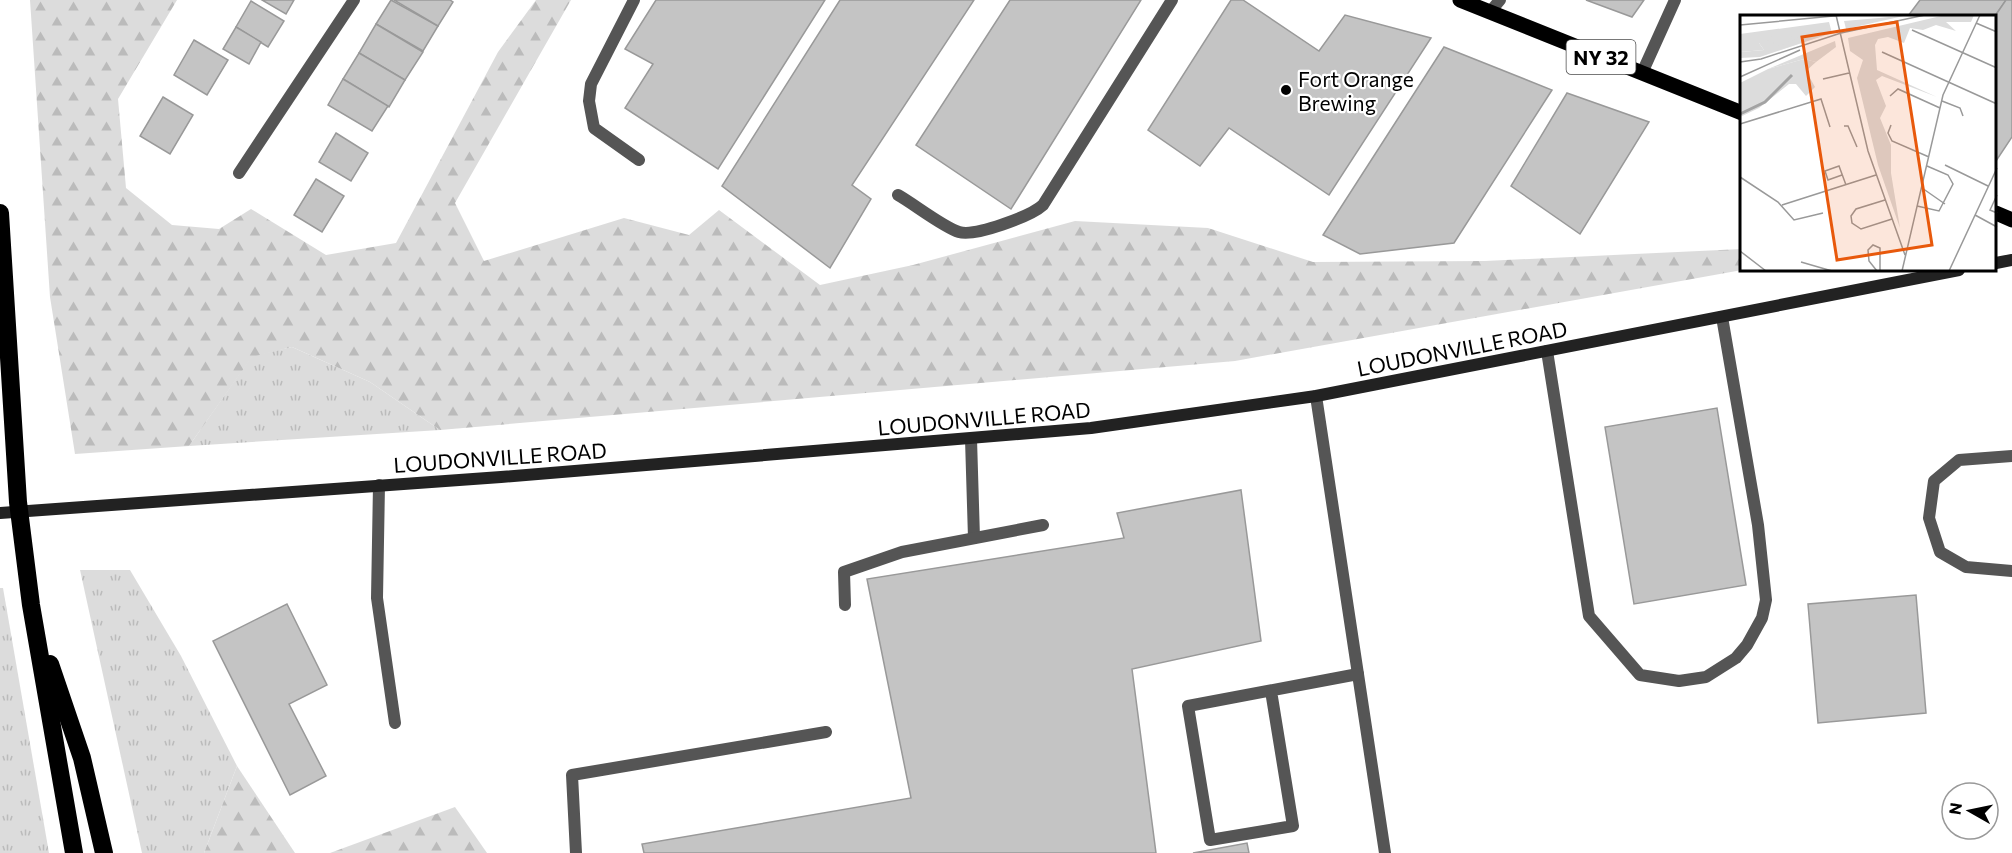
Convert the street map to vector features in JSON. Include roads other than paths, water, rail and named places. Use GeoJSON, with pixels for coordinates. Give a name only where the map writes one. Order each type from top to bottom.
{"type":"FeatureCollection","features":[{"type":"Feature","properties":{"kind":"highway"},"geometry":{"type":"LineString","coordinates":[[0,213],[18,502],[31,605],[74,853]]}},
{"type":"Feature","properties":{"kind":"highway"},"geometry":{"type":"LineString","coordinates":[[31,605],[82,758],[104,853]]}},
{"type":"Feature","properties":{"kind":"main road","name":"NY 32"},"geometry":{"type":"LineString","coordinates":[[1460,0],[1495,6],[1642,73],[1740,112]]}},
{"type":"Feature","properties":{"kind":"main road"},"geometry":{"type":"LineString","coordinates":[[1997,214],[2012,220]]}},
{"type":"Feature","properties":{"kind":"main road"},"geometry":{"type":"LineString","coordinates":[[1997,263],[2012,260]]}},
{"type":"Feature","properties":{"kind":"main road","name":"LOUDONVILLE ROAD"},"geometry":{"type":"LineString","coordinates":[[0,513],[971,439],[1101,427],[1316,396],[1949,272]]}},
{"type":"Feature","properties":{"kind":"street"},"geometry":{"type":"LineString","coordinates":[[239,173],[354,0]]}},
{"type":"Feature","properties":{"kind":"street"},"geometry":{"type":"LineString","coordinates":[[634,0],[591,84],[589,102],[594,129],[639,160]]}},
{"type":"Feature","properties":{"kind":"street"},"geometry":{"type":"LineString","coordinates":[[898,195],[960,232],[973,232],[1033,214],[1043,205],[1172,0]]}},
{"type":"Feature","properties":{"kind":"street"},"geometry":{"type":"LineString","coordinates":[[1642,73],[1675,0]]}},
{"type":"Feature","properties":{"kind":"street"},"geometry":{"type":"LineString","coordinates":[[1547,351],[1589,616],[1640,675],[1679,681],[1706,677],[1736,658],[1747,645],[1762,618],[1766,600],[1758,525],[1722,317]]}},
{"type":"Feature","properties":{"kind":"street"},"geometry":{"type":"LineString","coordinates":[[1316,396],[1385,853]]}},
{"type":"Feature","properties":{"kind":"street"},"geometry":{"type":"LineString","coordinates":[[971,439],[974,538]]}},
{"type":"Feature","properties":{"kind":"street"},"geometry":{"type":"LineString","coordinates":[[2012,456],[1959,460],[1934,481],[1929,518],[1940,552],[1966,567],[2012,571]]}},
{"type":"Feature","properties":{"kind":"street"},"geometry":{"type":"LineString","coordinates":[[379,485],[377,598],[395,723]]}},
{"type":"Feature","properties":{"kind":"street"},"geometry":{"type":"LineString","coordinates":[[844,605],[844,572],[902,552],[1043,525]]}},
{"type":"Feature","properties":{"kind":"street"},"geometry":{"type":"LineString","coordinates":[[1271,691],[1293,826],[1210,840],[1188,706],[1358,674]]}},
{"type":"Feature","properties":{"kind":"street"},"geometry":{"type":"LineString","coordinates":[[576,853],[572,775],[826,732]]}},
{"type":"Feature","properties":{"kind":"place","name":"Fort Orange Brewing"},"geometry":{"type":"Point","coordinates":[1286,90]}}]}
